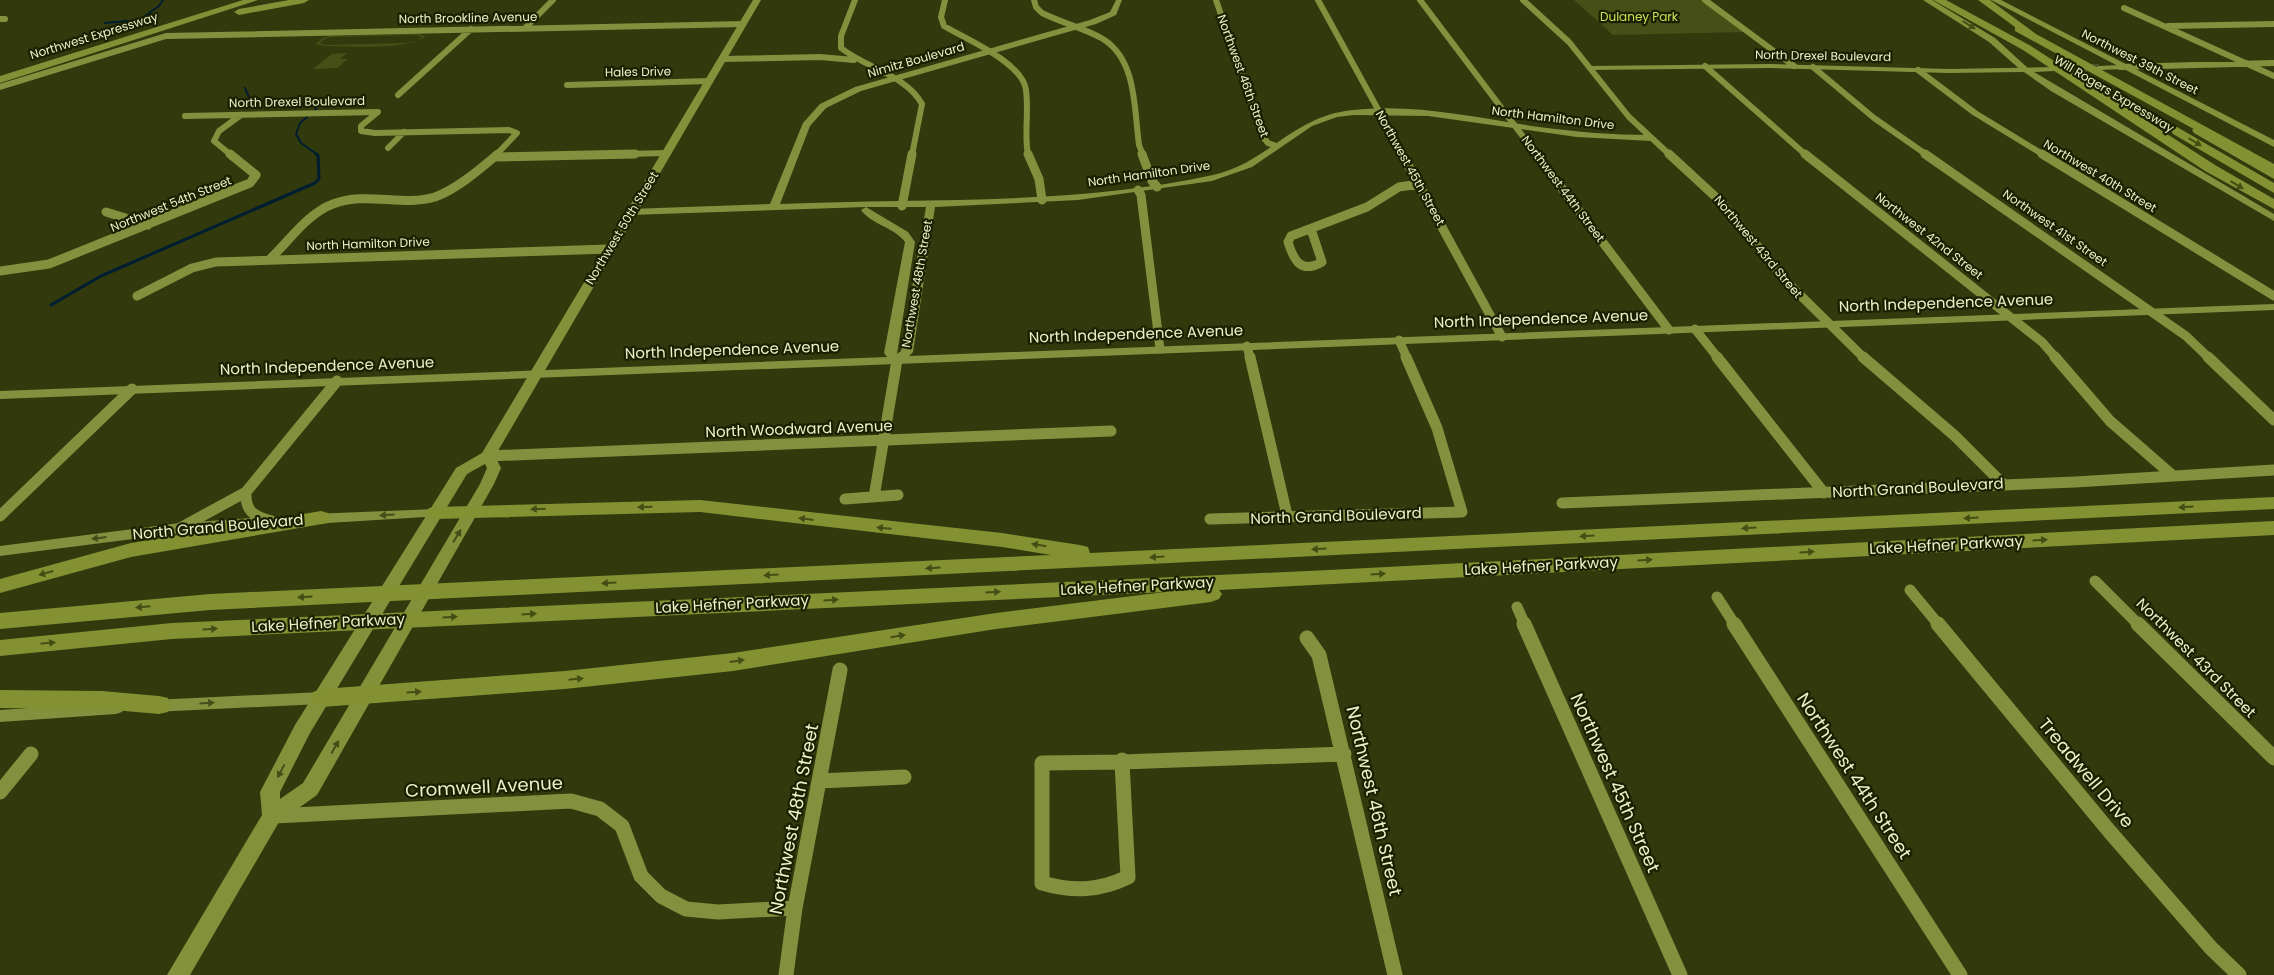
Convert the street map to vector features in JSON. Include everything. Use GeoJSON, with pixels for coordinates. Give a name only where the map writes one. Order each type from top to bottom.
{"type":"FeatureCollection","features":[{"type":"Feature","properties":{"kind":"highway","name":"Northwest Expressway"},"geometry":{"type":"LineString","coordinates":[[0,73],[237,0]]}},
{"type":"Feature","properties":{"kind":"highway","name":"Northwest Expressway"},"geometry":{"type":"LineString","coordinates":[[0,80],[253,0]]}},
{"type":"Feature","properties":{"kind":"highway"},"geometry":{"type":"LineString","coordinates":[[176,25],[304,0]]}},
{"type":"Feature","properties":{"kind":"highway"},"geometry":{"type":"LineString","coordinates":[[1938,0],[2020,44],[2138,119],[2210,168],[2274,206]]}},
{"type":"Feature","properties":{"kind":"highway","name":"Will Rogers Expressway"},"geometry":{"type":"LineString","coordinates":[[1953,0],[2274,189]]}},
{"type":"Feature","properties":{"kind":"highway","name":"Will Rogers Expressway"},"geometry":{"type":"LineString","coordinates":[[1979,2],[2039,40],[2274,169]]}},
{"type":"Feature","properties":{"kind":"highway"},"geometry":{"type":"LineString","coordinates":[[192,14],[205,3]]}},
{"type":"Feature","properties":{"kind":"highway"},"geometry":{"type":"LineString","coordinates":[[2076,71],[2138,119]]}},
{"type":"Feature","properties":{"kind":"highway"},"geometry":{"type":"LineString","coordinates":[[2174,115],[2274,175]]}},
{"type":"Feature","properties":{"kind":"highway"},"geometry":{"type":"LineString","coordinates":[[2235,505],[2274,496]]}},
{"type":"Feature","properties":{"kind":"highway","name":"Lake Hefner Parkway"},"geometry":{"type":"LineString","coordinates":[[0,621],[210,602],[2274,503]]}},
{"type":"Feature","properties":{"kind":"highway"},"geometry":{"type":"LineString","coordinates":[[436,513],[700,506],[855,525],[1002,540],[1122,559]]}},
{"type":"Feature","properties":{"kind":"highway"},"geometry":{"type":"LineString","coordinates":[[0,586],[131,550],[321,518]]}},
{"type":"Feature","properties":{"kind":"highway","name":"Lake Hefner Parkway"},"geometry":{"type":"LineString","coordinates":[[0,648],[172,631],[1329,577],[2274,528]]}},
{"type":"Feature","properties":{"kind":"highway"},"geometry":{"type":"LineString","coordinates":[[322,698],[565,680],[733,662],[1013,618],[1329,577]]}},
{"type":"Feature","properties":{"kind":"highway"},"geometry":{"type":"LineString","coordinates":[[0,699],[102,700],[159,705]]}},
{"type":"Feature","properties":{"kind":"main road","name":"Northwest 50th Street"},"geometry":{"type":"LineString","coordinates":[[488,456],[629,214],[757,0]]}},
{"type":"Feature","properties":{"kind":"main road"},"geometry":{"type":"LineString","coordinates":[[1927,0],[1992,40],[2026,70]]}},
{"type":"Feature","properties":{"kind":"main road","name":"Northwest 39th Street"},"geometry":{"type":"LineString","coordinates":[[1995,0],[2120,67],[2271,142]]}},
{"type":"Feature","properties":{"kind":"main road"},"geometry":{"type":"LineString","coordinates":[[178,975],[272,816],[310,789],[472,511],[494,468],[488,456],[461,471],[406,564],[302,730],[270,792],[272,816]]}},
{"type":"Feature","properties":{"kind":"street"},"geometry":{"type":"LineString","coordinates":[[526,28],[553,0]]}},
{"type":"Feature","properties":{"kind":"street"},"geometry":{"type":"LineString","coordinates":[[820,56],[833,53],[855,0]]}},
{"type":"Feature","properties":{"kind":"street"},"geometry":{"type":"LineString","coordinates":[[945,0],[941,20],[944,26],[1011,66],[1025,81],[1026,145],[1029,159],[1039,179],[1042,200]]}},
{"type":"Feature","properties":{"kind":"street"},"geometry":{"type":"LineString","coordinates":[[1034,0],[1036,7],[1042,13],[1108,44],[1123,58],[1128,68],[1139,145],[1152,181],[1157,187]]}},
{"type":"Feature","properties":{"kind":"street","name":"Nimitz Boulevard"},"geometry":{"type":"LineString","coordinates":[[773,208],[804,130],[813,115],[842,95],[891,78],[1076,28],[1110,15],[1116,9],[1120,0]]}},
{"type":"Feature","properties":{"kind":"street","name":"Northwest 46th Street"},"geometry":{"type":"LineString","coordinates":[[1216,0],[1263,137],[1268,143],[1276,146]]}},
{"type":"Feature","properties":{"kind":"street","name":"Northwest 45th Street"},"geometry":{"type":"LineString","coordinates":[[1318,0],[1502,337]]}},
{"type":"Feature","properties":{"kind":"street","name":"Northwest 44th Street"},"geometry":{"type":"LineString","coordinates":[[1420,0],[1669,330]]}},
{"type":"Feature","properties":{"kind":"street","name":"Northwest 43rd Street"},"geometry":{"type":"LineString","coordinates":[[1523,0],[1561,33],[1616,103],[1720,201],[1788,283],[1827,324],[1877,370],[1955,436],[2004,484]]}},
{"type":"Feature","properties":{"kind":"street"},"geometry":{"type":"LineString","coordinates":[[1705,0],[1794,66]]}},
{"type":"Feature","properties":{"kind":"street"},"geometry":{"type":"LineString","coordinates":[[2124,8],[2274,76]]}},
{"type":"Feature","properties":{"kind":"street","name":"North Brookline Avenue"},"geometry":{"type":"LineString","coordinates":[[194,36],[744,24]]}},
{"type":"Feature","properties":{"kind":"street"},"geometry":{"type":"LineString","coordinates":[[2165,26],[2274,24]]}},
{"type":"Feature","properties":{"kind":"street"},"geometry":{"type":"LineString","coordinates":[[398,95],[471,29]]}},
{"type":"Feature","properties":{"kind":"street","name":"Northwest Expressway"},"geometry":{"type":"LineString","coordinates":[[0,87],[158,38],[194,36]]}},
{"type":"Feature","properties":{"kind":"street"},"geometry":{"type":"LineString","coordinates":[[839,41],[841,48],[858,61],[916,93],[922,104],[902,206]]}},
{"type":"Feature","properties":{"kind":"street"},"geometry":{"type":"LineString","coordinates":[[722,59],[820,56],[858,61]]}},
{"type":"Feature","properties":{"kind":"street"},"geometry":{"type":"LineString","coordinates":[[2099,68],[2274,63]]}},
{"type":"Feature","properties":{"kind":"street","name":"Northwest 42nd Street"},"geometry":{"type":"LineString","coordinates":[[1705,66],[1819,166],[2011,316],[2052,352],[2110,422],[2172,476]]}},
{"type":"Feature","properties":{"kind":"street","name":"North Drexel Boulevard"},"geometry":{"type":"LineString","coordinates":[[1590,68],[1794,66],[1918,70],[2055,69]]}},
{"type":"Feature","properties":{"kind":"street","name":"Northwest 41st Street"},"geometry":{"type":"LineString","coordinates":[[1813,67],[1839,91],[1874,118],[2194,343],[2274,420]]}},
{"type":"Feature","properties":{"kind":"street","name":"Northwest 40th Street"},"geometry":{"type":"LineString","coordinates":[[1918,70],[1974,113],[2274,296]]}},
{"type":"Feature","properties":{"kind":"street"},"geometry":{"type":"LineString","coordinates":[[2026,70],[2054,89],[2274,218]]}},
{"type":"Feature","properties":{"kind":"street","name":"Hales Drive"},"geometry":{"type":"LineString","coordinates":[[567,85],[710,81]]}},
{"type":"Feature","properties":{"kind":"street","name":"North Hamilton Drive"},"geometry":{"type":"LineString","coordinates":[[629,214],[1042,200],[1138,190],[1232,172],[1255,161],[1304,125],[1320,118],[1340,113],[1395,110],[1611,138],[1651,138]]}},
{"type":"Feature","properties":{"kind":"street","name":"North Drexel Boulevard"},"geometry":{"type":"LineString","coordinates":[[185,116],[378,112],[361,126],[361,131],[370,133],[515,131],[517,136],[496,157]]}},
{"type":"Feature","properties":{"kind":"street","name":"Northwest 54th Street"},"geometry":{"type":"LineString","coordinates":[[0,271],[26,269],[49,264],[254,180],[256,175],[214,141],[220,131],[241,115]]}},
{"type":"Feature","properties":{"kind":"street"},"geometry":{"type":"LineString","coordinates":[[388,148],[404,132]]}},
{"type":"Feature","properties":{"kind":"street"},"geometry":{"type":"LineString","coordinates":[[270,259],[330,204],[352,200],[435,197],[496,157],[667,153]]}},
{"type":"Feature","properties":{"kind":"street"},"geometry":{"type":"LineString","coordinates":[[1311,229],[1322,262],[1310,267],[1300,265],[1294,260],[1289,239],[1311,229],[1367,206],[1399,187],[1419,184]]}},
{"type":"Feature","properties":{"kind":"street"},"geometry":{"type":"LineString","coordinates":[[1138,190],[1141,195],[1160,349]]}},
{"type":"Feature","properties":{"kind":"street","name":"Northwest 48th Street"},"geometry":{"type":"LineString","coordinates":[[874,497],[897,360],[907,352],[931,204]]}},
{"type":"Feature","properties":{"kind":"street","name":"North Hamilton Drive"},"geometry":{"type":"LineString","coordinates":[[629,214],[773,208],[866,210],[895,209],[902,206]]}},
{"type":"Feature","properties":{"kind":"street","name":"Northwest 48th Street"},"geometry":{"type":"LineString","coordinates":[[866,210],[869,214],[904,234],[910,242],[890,352],[897,360]]}},
{"type":"Feature","properties":{"kind":"street"},"geometry":{"type":"LineString","coordinates":[[106,212],[148,225]]}},
{"type":"Feature","properties":{"kind":"street","name":"North Hamilton Drive"},"geometry":{"type":"LineString","coordinates":[[137,296],[203,264],[270,259],[609,249]]}},
{"type":"Feature","properties":{"kind":"street","name":"North Independence Avenue"},"geometry":{"type":"LineString","coordinates":[[0,394],[2274,306]]}},
{"type":"Feature","properties":{"kind":"street"},"geometry":{"type":"LineString","coordinates":[[1695,329],[1824,493]]}},
{"type":"Feature","properties":{"kind":"street","name":"North Grand Boulevard"},"geometry":{"type":"LineString","coordinates":[[1210,519],[1287,515],[1462,512],[1438,428],[1399,340]]}},
{"type":"Feature","properties":{"kind":"street"},"geometry":{"type":"LineString","coordinates":[[1247,346],[1287,515]]}},
{"type":"Feature","properties":{"kind":"street"},"geometry":{"type":"LineString","coordinates":[[180,528],[246,492],[336,381]]}},
{"type":"Feature","properties":{"kind":"street"},"geometry":{"type":"LineString","coordinates":[[0,516],[132,389]]}},
{"type":"Feature","properties":{"kind":"street","name":"North Woodward Avenue"},"geometry":{"type":"LineString","coordinates":[[488,456],[1111,431]]}},
{"type":"Feature","properties":{"kind":"street","name":"North Grand Boulevard"},"geometry":{"type":"LineString","coordinates":[[1562,503],[1824,493],[2274,470]]}},
{"type":"Feature","properties":{"kind":"street"},"geometry":{"type":"LineString","coordinates":[[246,492],[245,504],[248,511],[256,517],[275,522]]}},
{"type":"Feature","properties":{"kind":"street"},"geometry":{"type":"LineString","coordinates":[[845,499],[898,495]]}},
{"type":"Feature","properties":{"kind":"street","name":"North Grand Boulevard"},"geometry":{"type":"LineString","coordinates":[[0,551],[180,528],[321,518],[436,513]]}},
{"type":"Feature","properties":{"kind":"street","name":"Northwest 43rd Street"},"geometry":{"type":"LineString","coordinates":[[2095,581],[2274,758]]}},
{"type":"Feature","properties":{"kind":"street","name":"Treadwell Drive"},"geometry":{"type":"LineString","coordinates":[[1910,590],[2110,832],[2211,948],[2239,975]]}},
{"type":"Feature","properties":{"kind":"street","name":"Northwest 44th Street"},"geometry":{"type":"LineString","coordinates":[[1717,597],[1960,975]]}},
{"type":"Feature","properties":{"kind":"street","name":"Northwest 45th Street"},"geometry":{"type":"LineString","coordinates":[[1517,606],[1680,975]]}},
{"type":"Feature","properties":{"kind":"street","name":"Northwest 46th Street"},"geometry":{"type":"LineString","coordinates":[[1307,638],[1319,655],[1395,975]]}},
{"type":"Feature","properties":{"kind":"street","name":"Northwest 48th Street"},"geometry":{"type":"LineString","coordinates":[[786,975],[796,908],[840,670]]}},
{"type":"Feature","properties":{"kind":"street"},"geometry":{"type":"LineString","coordinates":[[0,716],[159,705],[322,698]]}},
{"type":"Feature","properties":{"kind":"street"},"geometry":{"type":"LineString","coordinates":[[0,792],[31,754]]}},
{"type":"Feature","properties":{"kind":"street"},"geometry":{"type":"LineString","coordinates":[[1122,760],[1128,878],[1107,888],[1062,890],[1042,883],[1042,763],[1122,760],[1197,761],[1344,754]]}},
{"type":"Feature","properties":{"kind":"street"},"geometry":{"type":"LineString","coordinates":[[820,781],[904,777]]}},
{"type":"Feature","properties":{"kind":"street","name":"Cromwell Avenue"},"geometry":{"type":"LineString","coordinates":[[272,816],[571,800],[600,809],[622,826],[641,876],[661,896],[686,909],[718,912],[796,908]]}},
{"type":"Feature","properties":{"kind":"green space","name":"Dulaney Park"},"geometry":{"type":"Polygon","coordinates":[[[1574,0],[1702,0],[1746,32],[1613,35],[1574,0]]]}},
{"type":"Feature","properties":{"kind":"green space"},"geometry":{"type":"Polygon","coordinates":[[[418,34],[426,36],[417,41],[422,37],[416,35],[333,37],[326,38],[320,43],[325,45],[406,43],[416,41],[392,46],[347,47],[324,46],[316,44],[328,36],[418,34]]]}},
{"type":"Feature","properties":{"kind":"green space"},"geometry":{"type":"Polygon","coordinates":[[[347,53],[340,59],[348,59],[337,68],[313,69],[332,54],[347,53]]]}},
{"type":"Feature","properties":{"kind":"waterway"},"geometry":{"type":"LineString","coordinates":[[139,20],[159,6],[163,0]]}},
{"type":"Feature","properties":{"kind":"waterway"},"geometry":{"type":"LineString","coordinates":[[105,23],[139,20]]}},
{"type":"Feature","properties":{"kind":"waterway"},"geometry":{"type":"LineString","coordinates":[[139,20],[139,26]]}},
{"type":"Feature","properties":{"kind":"waterway"},"geometry":{"type":"LineString","coordinates":[[245,88],[250,100],[315,105],[317,106],[315,110]]}},
{"type":"Feature","properties":{"kind":"waterway"},"geometry":{"type":"LineString","coordinates":[[307,117],[300,123],[296,134],[301,143],[318,155]]}},
{"type":"Feature","properties":{"kind":"waterway"},"geometry":{"type":"LineString","coordinates":[[51,305],[101,276],[315,183],[319,179],[318,155]]}},
{"type":"Feature","properties":{"kind":"tunnel"},"geometry":{"type":"LineString","coordinates":[[2055,69],[2099,68]]}}]}
